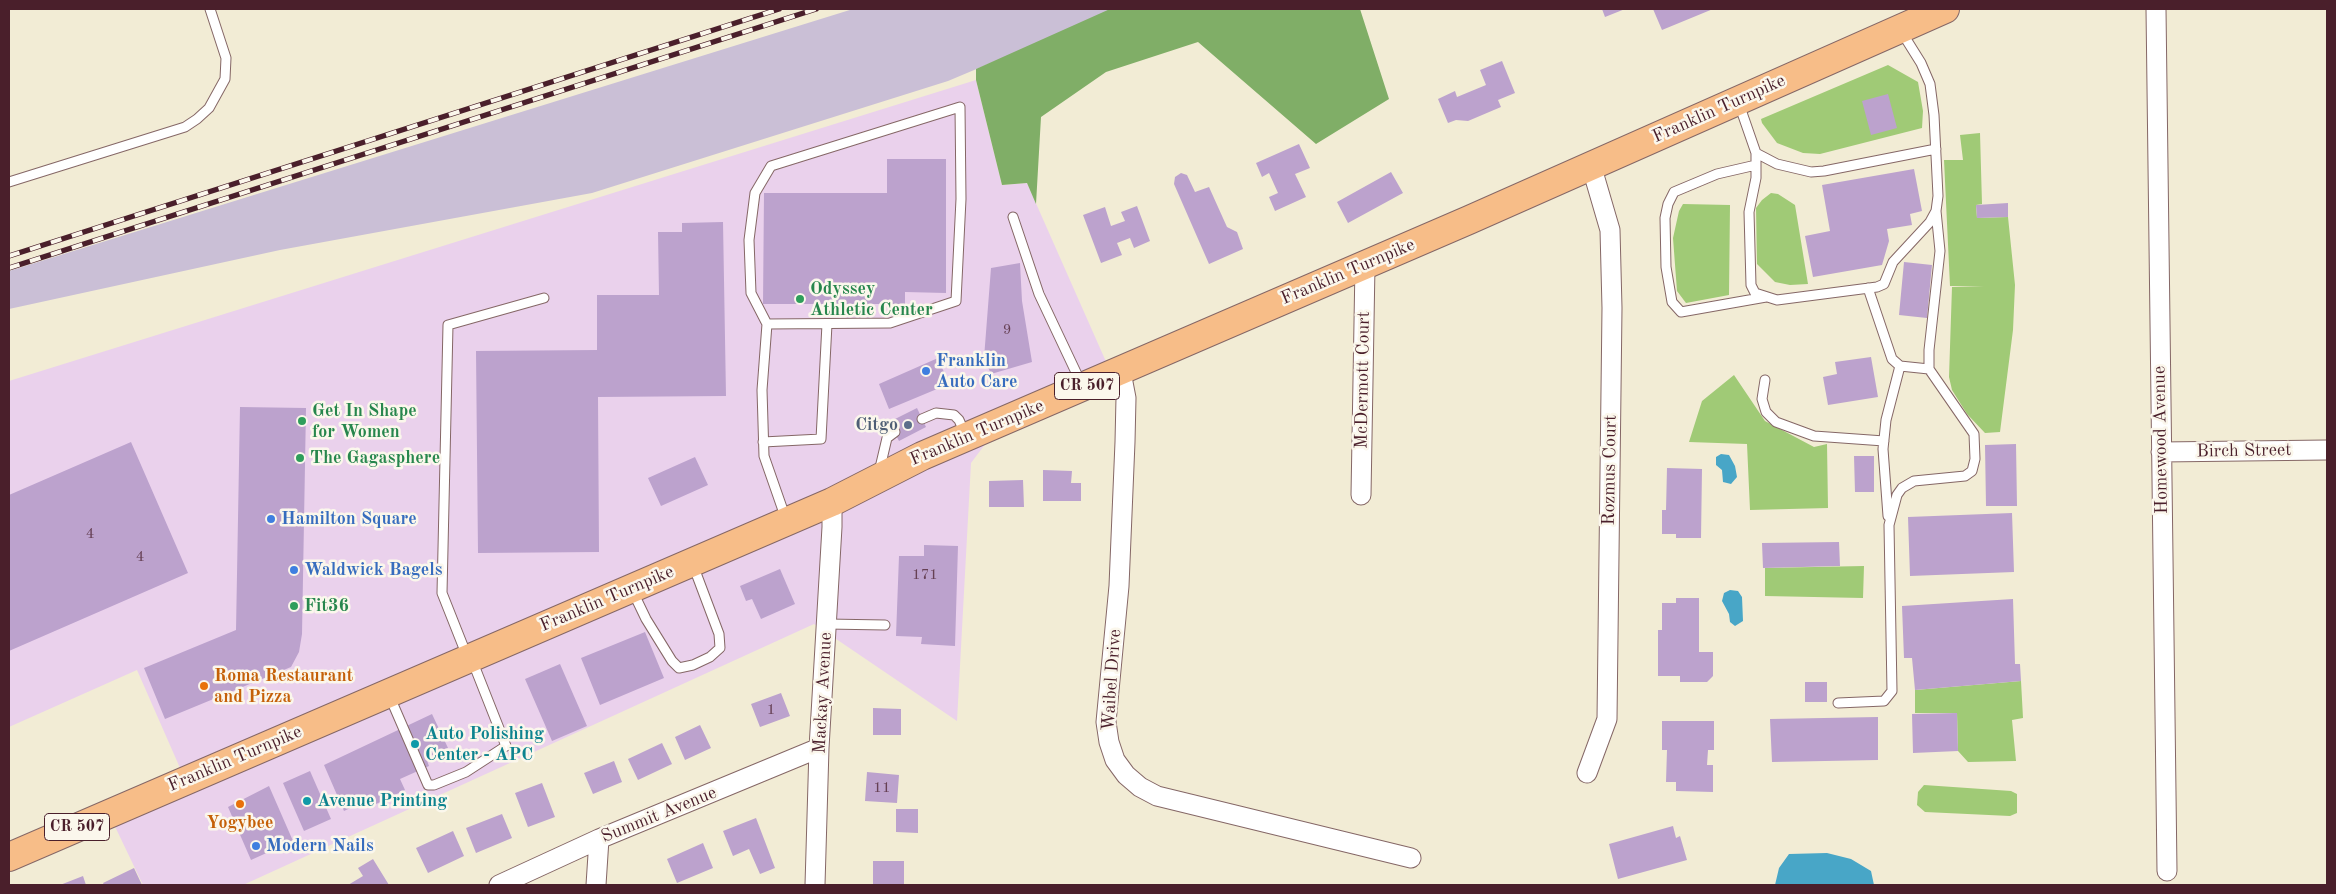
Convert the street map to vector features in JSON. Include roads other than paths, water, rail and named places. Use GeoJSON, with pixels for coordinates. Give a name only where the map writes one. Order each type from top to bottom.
{"type":"FeatureCollection","features":[{"type":"Feature","properties":{"kind":"main road","name":"Franklin Turnpike"},"geometry":{"type":"LineString","coordinates":[[9,857],[832,502],[966,436],[1121,372],[1945,9]]}},
{"type":"Feature","properties":{"kind":"street","name":"Homewood Avenue"},"geometry":{"type":"LineString","coordinates":[[2156,9],[2167,871]]}},
{"type":"Feature","properties":{"kind":"street","name":"Rozmus Court"},"geometry":{"type":"LineString","coordinates":[[1587,773],[1607,719],[1612,318],[1610,230],[1591,165]]}},
{"type":"Feature","properties":{"kind":"street","name":"McDermott Court"},"geometry":{"type":"LineString","coordinates":[[1361,495],[1365,265]]}},
{"type":"Feature","properties":{"kind":"street","name":"Waibel Drive"},"geometry":{"type":"LineString","coordinates":[[1121,372],[1126,398],[1119,586],[1106,722],[1109,742],[1116,760],[1126,775],[1140,787],[1157,796],[1411,858]]}},
{"type":"Feature","properties":{"kind":"street","name":"Birch Street"},"geometry":{"type":"LineString","coordinates":[[2161,452],[2327,450]]}},
{"type":"Feature","properties":{"kind":"street","name":"Mackay Avenue"},"geometry":{"type":"LineString","coordinates":[[815,885],[819,748],[832,502]]}},
{"type":"Feature","properties":{"kind":"street","name":"Summit Avenue"},"geometry":{"type":"LineString","coordinates":[[499,885],[599,839],[819,748]]}},
{"type":"Feature","properties":{"kind":"street"},"geometry":{"type":"LineString","coordinates":[[596,885],[599,839]]}},
{"type":"Feature","properties":{"kind":"lane"},"geometry":{"type":"LineString","coordinates":[[9,182],[185,127],[197,119],[209,108],[225,79],[226,58],[210,9]]}},
{"type":"Feature","properties":{"kind":"lane"},"geometry":{"type":"LineString","coordinates":[[1889,525],[1897,495],[1907,484],[1936,478],[1965,476],[1972,471],[1976,445],[1974,434],[1929,368],[1929,350],[1940,250],[1936,211],[1934,115],[1930,84],[1921,63],[1899,29]]}},
{"type":"Feature","properties":{"kind":"lane"},"geometry":{"type":"LineString","coordinates":[[1738,101],[1756,153],[1756,178],[1749,212],[1751,285],[1755,293],[1777,300],[1868,288],[1884,284],[1893,262],[1914,237],[1930,222],[1936,211]]}},
{"type":"Feature","properties":{"kind":"lane"},"geometry":{"type":"LineString","coordinates":[[767,324],[890,323],[956,301],[961,199],[960,107],[771,166],[755,193],[749,240],[751,293],[767,324],[762,390],[764,456],[787,521]]}},
{"type":"Feature","properties":{"kind":"lane"},"geometry":{"type":"LineString","coordinates":[[1756,153],[1794,170],[1810,172],[1824,171],[1936,149]]}},
{"type":"Feature","properties":{"kind":"lane"},"geometry":{"type":"LineString","coordinates":[[1756,165],[1717,174],[1674,192],[1668,204],[1665,218],[1666,267],[1672,302],[1681,312],[1766,297]]}},
{"type":"Feature","properties":{"kind":"lane"},"geometry":{"type":"LineString","coordinates":[[1013,217],[1039,294],[1083,388]]}},
{"type":"Feature","properties":{"kind":"lane"},"geometry":{"type":"LineString","coordinates":[[1868,288],[1890,356],[1900,366],[1929,368]]}},
{"type":"Feature","properties":{"kind":"lane"},"geometry":{"type":"LineString","coordinates":[[388,693],[428,785],[434,785],[466,772],[506,746],[442,593],[448,325],[544,298]]}},
{"type":"Feature","properties":{"kind":"lane"},"geometry":{"type":"LineString","coordinates":[[763,442],[821,439],[827,324]]}},
{"type":"Feature","properties":{"kind":"lane"},"geometry":{"type":"LineString","coordinates":[[1838,703],[1884,701],[1892,691],[1889,525],[1884,488],[1884,441],[1886,420],[1900,366]]}},
{"type":"Feature","properties":{"kind":"lane"},"geometry":{"type":"LineString","coordinates":[[1765,380],[1762,399],[1766,412],[1776,422],[1814,436],[1884,441]]}},
{"type":"Feature","properties":{"kind":"lane"},"geometry":{"type":"LineString","coordinates":[[922,419],[936,413],[954,415],[959,420],[966,436]]}},
{"type":"Feature","properties":{"kind":"lane"},"geometry":{"type":"LineString","coordinates":[[877,479],[887,438],[895,432]]}},
{"type":"Feature","properties":{"kind":"lane"},"geometry":{"type":"LineString","coordinates":[[632,588],[646,619],[672,661],[679,668],[693,665],[710,657],[720,648],[719,634],[692,562]]}},
{"type":"Feature","properties":{"kind":"lane"},"geometry":{"type":"LineString","coordinates":[[827,624],[885,625]]}},
{"type":"Feature","properties":{"kind":"water"},"geometry":{"type":"Polygon","coordinates":[[[1721,454],[1729,455],[1735,466],[1737,477],[1731,484],[1723,482],[1722,470],[1716,465],[1716,457],[1721,454]]]}},
{"type":"Feature","properties":{"kind":"water"},"geometry":{"type":"Polygon","coordinates":[[[1730,590],[1738,591],[1742,597],[1743,621],[1735,626],[1730,622],[1729,614],[1722,601],[1724,593],[1730,590]]]}},
{"type":"Feature","properties":{"kind":"water"},"geometry":{"type":"Polygon","coordinates":[[[1827,853],[1851,859],[1871,871],[1874,885],[1775,885],[1779,868],[1789,854],[1827,853]]]}},
{"type":"Feature","properties":{"kind":"railway"},"geometry":{"type":"LineString","coordinates":[[9,256],[779,9]]}},
{"type":"Feature","properties":{"kind":"railway"},"geometry":{"type":"LineString","coordinates":[[9,268],[816,9]]}},
{"type":"Feature","properties":{"kind":"place","name":"Odyssey Athletic Center"},"geometry":{"type":"Point","coordinates":[800,299]}},
{"type":"Feature","properties":{"kind":"place","name":"Franklin Auto Care"},"geometry":{"type":"Point","coordinates":[926,371]}},
{"type":"Feature","properties":{"kind":"place","name":"Get In Shape for Women"},"geometry":{"type":"Point","coordinates":[302,421]}},
{"type":"Feature","properties":{"kind":"place","name":"Citgo"},"geometry":{"type":"Point","coordinates":[908,425]}},
{"type":"Feature","properties":{"kind":"place","name":"The Gagasphere"},"geometry":{"type":"Point","coordinates":[300,458]}},
{"type":"Feature","properties":{"kind":"place","name":"Hamilton Square"},"geometry":{"type":"Point","coordinates":[271,519]}},
{"type":"Feature","properties":{"kind":"place","name":"Waldwick Bagels"},"geometry":{"type":"Point","coordinates":[294,570]}},
{"type":"Feature","properties":{"kind":"place","name":"Fit36"},"geometry":{"type":"Point","coordinates":[294,606]}},
{"type":"Feature","properties":{"kind":"place","name":"Roma Restaurant and Pizza"},"geometry":{"type":"Point","coordinates":[204,686]}},
{"type":"Feature","properties":{"kind":"place","name":"Auto Polishing Center - APC"},"geometry":{"type":"Point","coordinates":[415,744]}},
{"type":"Feature","properties":{"kind":"place","name":"Avenue Printing"},"geometry":{"type":"Point","coordinates":[307,801]}},
{"type":"Feature","properties":{"kind":"place","name":"Yogybee"},"geometry":{"type":"Point","coordinates":[240,804]}},
{"type":"Feature","properties":{"kind":"place","name":"Modern Nails"},"geometry":{"type":"Point","coordinates":[256,846]}}]}
